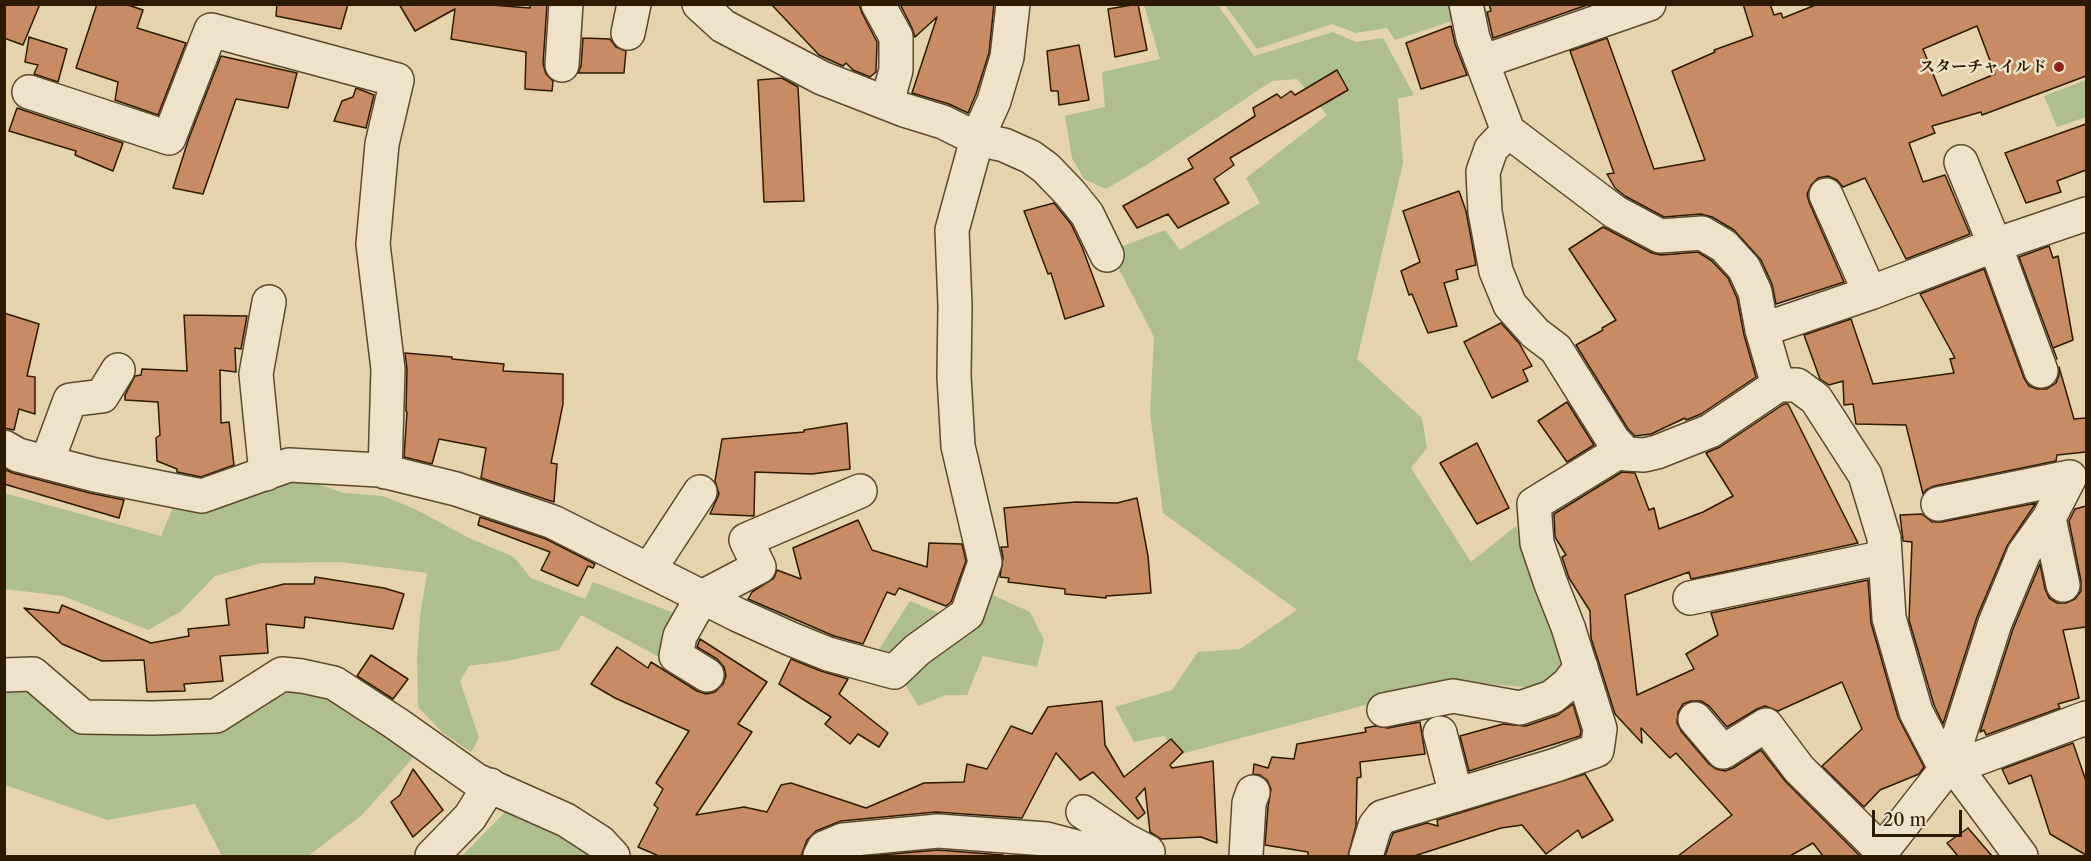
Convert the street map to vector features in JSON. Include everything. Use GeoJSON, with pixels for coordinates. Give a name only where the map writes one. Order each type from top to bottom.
{"type":"FeatureCollection","features":[{"type":"Feature","properties":{"kind":"street"},"geometry":{"type":"LineString","coordinates":[[562,64],[566,4]]}},
{"type":"Feature","properties":{"kind":"street"},"geometry":{"type":"LineString","coordinates":[[699,4],[723,26],[822,78],[944,122],[977,139],[1004,145],[1031,157],[1046,168],[1070,192],[1087,214],[1107,255]]}},
{"type":"Feature","properties":{"kind":"street"},"geometry":{"type":"LineString","coordinates":[[878,4],[896,37],[896,70],[887,103]]}},
{"type":"Feature","properties":{"kind":"street"},"geometry":{"type":"LineString","coordinates":[[4,447],[18,455],[95,475],[202,496],[289,465],[386,472],[456,489],[553,522],[738,615],[828,654],[894,672],[917,650],[967,614],[985,562],[958,446],[954,376],[955,306],[952,230],[977,139],[994,101],[1007,57],[1012,4]]}},
{"type":"Feature","properties":{"kind":"street"},"geometry":{"type":"LineString","coordinates":[[1466,4],[1473,38],[1508,131],[1615,212],[1660,236],[1702,233],[1724,246],[1744,268],[1755,292],[1762,330],[1778,385]]}},
{"type":"Feature","properties":{"kind":"street"},"geometry":{"type":"LineString","coordinates":[[1482,62],[1649,4]]}},
{"type":"Feature","properties":{"kind":"street"},"geometry":{"type":"LineString","coordinates":[[29,92],[169,138],[211,30],[397,80],[382,144],[373,244],[388,369],[386,472]]}},
{"type":"Feature","properties":{"kind":"street"},"geometry":{"type":"LineString","coordinates":[[1508,131],[1491,149],[1483,172],[1485,212],[1496,271],[1510,305],[1535,333],[1556,349],[1613,440],[1626,454],[1644,455],[1710,431],[1778,385],[1797,385],[1816,399],[1865,475],[1884,538],[1889,618],[1916,712],[1940,758],[1952,765],[2021,856]]}},
{"type":"Feature","properties":{"kind":"street"},"geometry":{"type":"LineString","coordinates":[[1961,162],[1995,245],[2041,371]]}},
{"type":"Feature","properties":{"kind":"street"},"geometry":{"type":"LineString","coordinates":[[1826,195],[1870,293]]}},
{"type":"Feature","properties":{"kind":"street"},"geometry":{"type":"LineString","coordinates":[[1762,330],[2086,214]]}},
{"type":"Feature","properties":{"kind":"street"},"geometry":{"type":"LineString","coordinates":[[266,474],[256,374],[268,302]]}},
{"type":"Feature","properties":{"kind":"street"},"geometry":{"type":"LineString","coordinates":[[47,462],[70,400],[102,396],[118,370]]}},
{"type":"Feature","properties":{"kind":"street"},"geometry":{"type":"LineString","coordinates":[[1366,856],[1375,826],[1382,817],[1597,750],[1600,729],[1581,667],[1537,543],[1534,504],[1622,450]]}},
{"type":"Feature","properties":{"kind":"street"},"geometry":{"type":"LineString","coordinates":[[1938,504],[2078,474]]}},
{"type":"Feature","properties":{"kind":"street"},"geometry":{"type":"LineString","coordinates":[[1695,719],[1723,752],[1766,724],[1799,769],[1880,854],[1952,765],[1995,623],[2024,553],[2078,474]]}},
{"type":"Feature","properties":{"kind":"street"},"geometry":{"type":"LineString","coordinates":[[707,675],[676,656],[680,636],[702,597],[759,567],[746,540],[860,491]]}},
{"type":"Feature","properties":{"kind":"street"},"geometry":{"type":"LineString","coordinates":[[649,570],[700,492]]}},
{"type":"Feature","properties":{"kind":"street"},"geometry":{"type":"LineString","coordinates":[[2049,518],[2063,585]]}},
{"type":"Feature","properties":{"kind":"street"},"geometry":{"type":"LineString","coordinates":[[1690,598],[1885,557]]}},
{"type":"Feature","properties":{"kind":"street"},"geometry":{"type":"LineString","coordinates":[[828,654],[857,675]]}},
{"type":"Feature","properties":{"kind":"street"},"geometry":{"type":"LineString","coordinates":[[1384,710],[1453,696],[1520,708],[1552,697],[1569,684],[1581,667]]}},
{"type":"Feature","properties":{"kind":"street"},"geometry":{"type":"LineString","coordinates":[[4,675],[33,674],[83,717],[216,716],[282,674],[334,683],[397,723],[476,780],[566,820],[600,842],[613,856]]}},
{"type":"Feature","properties":{"kind":"street"},"geometry":{"type":"LineString","coordinates":[[1952,765],[2086,718]]}},
{"type":"Feature","properties":{"kind":"street"},"geometry":{"type":"LineString","coordinates":[[1440,733],[1456,795]]}},
{"type":"Feature","properties":{"kind":"street"},"geometry":{"type":"LineString","coordinates":[[432,856],[470,817],[490,785]]}},
{"type":"Feature","properties":{"kind":"street"},"geometry":{"type":"LineString","coordinates":[[1246,856],[1249,803],[1254,792]]}},
{"type":"Feature","properties":{"kind":"street"},"geometry":{"type":"LineString","coordinates":[[1083,812],[1125,840],[1158,856]]}},
{"type":"Feature","properties":{"kind":"street"},"geometry":{"type":"LineString","coordinates":[[820,856],[824,848],[843,840],[938,831],[1046,839],[1095,852],[1145,856]]}},
{"type":"Feature","properties":{"kind":"green space"},"geometry":{"type":"Polygon","coordinates":[[[1144,5],[1218,5],[1254,56],[1333,32],[1356,42],[1383,38],[1414,95],[1398,99],[1403,163],[1357,359],[1422,418],[1427,448],[1411,468],[1471,562],[1516,526],[1568,667],[1546,689],[1456,681],[1177,755],[1164,736],[1134,742],[1115,707],[1172,690],[1198,652],[1240,649],[1297,610],[1163,513],[1150,413],[1154,337],[1118,267],[1123,246],[1165,230],[1180,250],[1260,203],[1246,178],[1327,115],[1297,79],[1272,81],[1148,164],[1106,189],[1084,179],[1072,158],[1065,116],[1105,107],[1102,72],[1160,59],[1144,5]]]}},
{"type":"Feature","properties":{"kind":"green space"},"geometry":{"type":"Polygon","coordinates":[[[1225,5],[1459,5],[1461,18],[1395,40],[1387,28],[1355,33],[1332,24],[1257,49],[1225,5]]]}},
{"type":"Feature","properties":{"kind":"green space"},"geometry":{"type":"Polygon","coordinates":[[[2086,80],[2086,117],[2057,127],[2044,96],[2086,80]]]}},
{"type":"Feature","properties":{"kind":"green space"},"geometry":{"type":"Polygon","coordinates":[[[297,477],[344,493],[383,496],[415,509],[469,538],[514,557],[531,578],[585,599],[593,582],[677,614],[661,658],[581,615],[559,650],[469,666],[460,681],[479,738],[471,752],[443,733],[418,707],[417,658],[420,616],[427,573],[341,562],[261,563],[215,576],[180,612],[148,630],[63,596],[5,589],[4,493],[161,536],[174,505],[193,511],[297,477]]]}},
{"type":"Feature","properties":{"kind":"green space"},"geometry":{"type":"Polygon","coordinates":[[[984,591],[1030,612],[1044,640],[1037,667],[983,656],[967,695],[946,695],[918,706],[900,675],[874,657],[910,601],[966,624],[984,591]]]}},
{"type":"Feature","properties":{"kind":"green space"},"geometry":{"type":"Polygon","coordinates":[[[31,680],[81,725],[210,729],[284,684],[330,693],[418,752],[362,815],[308,856],[222,856],[195,804],[107,820],[5,785],[5,682],[31,680]]]}},
{"type":"Feature","properties":{"kind":"green space"},"geometry":{"type":"Polygon","coordinates":[[[507,810],[563,831],[598,856],[462,856],[507,810]]]}},
{"type":"Feature","properties":{"kind":"building"},"geometry":{"type":"Polygon","coordinates":[[[4,4],[40,4],[23,45],[4,38],[4,4]]]}},
{"type":"Feature","properties":{"kind":"building"},"geometry":{"type":"Polygon","coordinates":[[[97,4],[125,4],[143,10],[137,28],[186,43],[158,115],[115,100],[118,82],[76,68],[97,4]]]}},
{"type":"Feature","properties":{"kind":"building"},"geometry":{"type":"Polygon","coordinates":[[[277,4],[348,4],[341,29],[276,16],[277,4]]]}},
{"type":"Feature","properties":{"kind":"building"},"geometry":{"type":"Polygon","coordinates":[[[399,4],[478,4],[530,8],[530,4],[547,4],[543,64],[546,74],[553,81],[552,91],[525,89],[526,52],[451,39],[455,9],[415,31],[399,4]]]}},
{"type":"Feature","properties":{"kind":"building"},"geometry":{"type":"Polygon","coordinates":[[[771,4],[859,4],[877,42],[876,72],[870,77],[853,70],[846,63],[843,66],[819,55],[771,4]]]}},
{"type":"Feature","properties":{"kind":"building"},"geometry":{"type":"Polygon","coordinates":[[[900,4],[994,4],[989,53],[968,113],[949,104],[912,93],[937,17],[915,37],[900,4]]]}},
{"type":"Feature","properties":{"kind":"building"},"geometry":{"type":"Polygon","coordinates":[[[1138,4],[1147,50],[1115,57],[1108,9],[1138,4]]]}},
{"type":"Feature","properties":{"kind":"building"},"geometry":{"type":"Polygon","coordinates":[[[1489,4],[1590,4],[1493,38],[1487,12],[1491,11],[1489,4]]]}},
{"type":"Feature","properties":{"kind":"building"},"geometry":{"type":"Polygon","coordinates":[[[1743,4],[1770,4],[1774,15],[1781,13],[1783,18],[1818,4],[2086,4],[2086,76],[1982,115],[1981,112],[1932,126],[1935,133],[1909,143],[1923,182],[1945,175],[1970,234],[1906,259],[1865,178],[1843,187],[1837,180],[1828,176],[1818,178],[1811,185],[1807,194],[1809,202],[1844,282],[1776,304],[1772,284],[1761,260],[1734,230],[1712,217],[1701,214],[1664,217],[1615,188],[1607,174],[1614,173],[1570,51],[1607,38],[1654,169],[1705,160],[1672,71],[1715,52],[1714,50],[1753,36],[1743,4]],[[1977,26],[1923,49],[1942,96],[1995,74],[1977,26]]]}},
{"type":"Feature","properties":{"kind":"building"},"geometry":{"type":"Polygon","coordinates":[[[1451,26],[1467,75],[1421,89],[1406,43],[1451,26]]]}},
{"type":"Feature","properties":{"kind":"building"},"geometry":{"type":"Polygon","coordinates":[[[29,37],[67,49],[58,82],[34,74],[38,65],[25,62],[29,37]]]}},
{"type":"Feature","properties":{"kind":"building"},"geometry":{"type":"Polygon","coordinates":[[[583,38],[610,39],[616,47],[626,51],[624,73],[578,73],[581,66],[583,38]]]}},
{"type":"Feature","properties":{"kind":"building"},"geometry":{"type":"Polygon","coordinates":[[[1079,45],[1089,100],[1059,105],[1058,91],[1051,91],[1047,51],[1079,45]]]}},
{"type":"Feature","properties":{"kind":"building"},"geometry":{"type":"Polygon","coordinates":[[[221,56],[297,73],[288,108],[236,99],[203,194],[173,188],[189,138],[221,56]]]}},
{"type":"Feature","properties":{"kind":"building"},"geometry":{"type":"Polygon","coordinates":[[[1337,70],[1348,90],[1230,158],[1234,165],[1214,179],[1229,203],[1178,228],[1168,214],[1137,228],[1123,206],[1193,168],[1188,159],[1255,116],[1253,108],[1277,94],[1281,98],[1291,91],[1295,95],[1337,70]]]}},
{"type":"Feature","properties":{"kind":"building"},"geometry":{"type":"Polygon","coordinates":[[[782,78],[798,87],[804,201],[764,202],[758,80],[782,78]]]}},
{"type":"Feature","properties":{"kind":"building"},"geometry":{"type":"Polygon","coordinates":[[[356,88],[374,95],[366,128],[334,121],[342,101],[353,97],[356,88]]]}},
{"type":"Feature","properties":{"kind":"building"},"geometry":{"type":"Polygon","coordinates":[[[17,108],[123,143],[113,171],[75,155],[76,151],[9,131],[17,108]]]}},
{"type":"Feature","properties":{"kind":"building"},"geometry":{"type":"Polygon","coordinates":[[[2086,124],[2086,170],[2057,181],[2061,192],[2026,203],[2005,153],[2086,124]]]}},
{"type":"Feature","properties":{"kind":"building"},"geometry":{"type":"Polygon","coordinates":[[[1459,191],[1466,211],[1476,265],[1456,270],[1458,279],[1444,283],[1457,326],[1428,333],[1412,294],[1409,295],[1401,271],[1420,262],[1403,211],[1459,191]]]}},
{"type":"Feature","properties":{"kind":"building"},"geometry":{"type":"Polygon","coordinates":[[[1054,203],[1071,224],[1104,306],[1065,319],[1051,273],[1048,274],[1024,211],[1054,203]]]}},
{"type":"Feature","properties":{"kind":"building"},"geometry":{"type":"Polygon","coordinates":[[[1603,227],[1652,253],[1661,255],[1698,252],[1712,261],[1728,278],[1737,298],[1744,335],[1756,377],[1701,414],[1686,420],[1685,418],[1651,434],[1635,436],[1628,429],[1576,345],[1616,320],[1569,249],[1603,227]]]}},
{"type":"Feature","properties":{"kind":"building"},"geometry":{"type":"Polygon","coordinates":[[[2049,246],[2053,258],[2058,256],[2073,340],[2053,348],[2057,359],[2019,257],[2049,246]]]}},
{"type":"Feature","properties":{"kind":"building"},"geometry":{"type":"Polygon","coordinates":[[[1984,269],[2024,378],[2029,386],[2047,389],[2056,383],[2059,367],[2074,419],[2086,418],[2086,452],[2057,455],[2056,461],[1934,486],[1923,494],[1906,425],[1856,424],[1853,404],[1844,405],[1843,381],[1829,385],[1820,379],[1804,335],[1851,319],[1873,384],[1954,373],[1950,359],[1955,358],[1920,294],[1984,269]]]}},
{"type":"Feature","properties":{"kind":"building"},"geometry":{"type":"Polygon","coordinates":[[[4,313],[39,324],[27,376],[35,377],[35,414],[19,409],[14,430],[4,428],[4,313]]]}},
{"type":"Feature","properties":{"kind":"building"},"geometry":{"type":"Polygon","coordinates":[[[184,315],[247,316],[241,349],[235,348],[236,372],[220,370],[221,423],[229,422],[234,465],[201,477],[177,472],[177,469],[157,461],[156,438],[160,435],[158,402],[125,400],[125,395],[135,376],[141,375],[142,369],[187,371],[184,315]]]}},
{"type":"Feature","properties":{"kind":"building"},"geometry":{"type":"Polygon","coordinates":[[[1501,323],[1519,343],[1532,366],[1523,370],[1528,381],[1492,398],[1464,342],[1501,323]]]}},
{"type":"Feature","properties":{"kind":"building"},"geometry":{"type":"Polygon","coordinates":[[[405,353],[504,364],[503,371],[563,374],[563,404],[551,463],[557,464],[554,502],[481,478],[486,448],[439,439],[432,464],[404,457],[407,412],[405,353]]]}},
{"type":"Feature","properties":{"kind":"building"},"geometry":{"type":"Polygon","coordinates":[[[1567,402],[1594,445],[1567,462],[1538,421],[1567,402]]]}},
{"type":"Feature","properties":{"kind":"building"},"geometry":{"type":"Polygon","coordinates":[[[1784,404],[1788,404],[1858,543],[1691,579],[1689,572],[1625,595],[1637,695],[1694,669],[1686,654],[1718,635],[1711,613],[1868,580],[1871,623],[1898,717],[1924,767],[1919,774],[1880,790],[1864,807],[1822,766],[1862,729],[1842,682],[1778,711],[1765,706],[1757,709],[1727,727],[1709,706],[1701,701],[1691,701],[1683,704],[1678,712],[1677,723],[1709,764],[1725,771],[1761,750],[1786,782],[1860,856],[1823,856],[1813,843],[1790,856],[1678,856],[1732,815],[1676,753],[1670,758],[1641,728],[1642,743],[1615,714],[1591,638],[1590,611],[1569,578],[1562,557],[1566,555],[1555,537],[1554,514],[1622,472],[1635,473],[1649,510],[1654,508],[1659,529],[1703,512],[1733,496],[1706,453],[1720,447],[1784,404]]]}},
{"type":"Feature","properties":{"kind":"building"},"geometry":{"type":"Polygon","coordinates":[[[847,423],[850,469],[812,474],[755,472],[754,516],[710,514],[719,494],[715,481],[722,439],[804,432],[804,430],[847,423]]]}},
{"type":"Feature","properties":{"kind":"building"},"geometry":{"type":"Polygon","coordinates":[[[1477,443],[1509,508],[1477,524],[1440,463],[1477,443]]]}},
{"type":"Feature","properties":{"kind":"building"},"geometry":{"type":"Polygon","coordinates":[[[4,469],[124,500],[119,518],[4,484],[4,469]]]}},
{"type":"Feature","properties":{"kind":"building"},"geometry":{"type":"Polygon","coordinates":[[[1137,498],[1148,556],[1151,593],[1106,596],[1106,598],[1065,594],[1065,589],[1008,582],[1009,578],[1000,577],[1003,558],[1001,547],[1008,547],[1004,508],[1076,502],[1117,503],[1137,498]]]}},
{"type":"Feature","properties":{"kind":"building"},"geometry":{"type":"Polygon","coordinates":[[[2036,503],[2007,546],[1977,617],[1943,724],[1934,705],[1909,620],[1912,542],[1903,541],[1900,515],[1922,514],[1932,522],[1942,522],[2036,503]]]}},
{"type":"Feature","properties":{"kind":"building"},"geometry":{"type":"Polygon","coordinates":[[[2086,506],[2086,627],[2063,630],[2079,698],[2058,704],[2060,708],[1986,735],[1984,730],[1980,732],[2013,629],[2040,564],[2049,598],[2057,603],[2066,603],[2075,599],[2081,591],[2069,521],[2075,509],[2086,506]]]}},
{"type":"Feature","properties":{"kind":"building"},"geometry":{"type":"Polygon","coordinates":[[[480,517],[546,539],[595,564],[593,568],[588,566],[578,586],[541,570],[550,552],[478,525],[480,517]]]}},
{"type":"Feature","properties":{"kind":"building"},"geometry":{"type":"Polygon","coordinates":[[[858,520],[872,550],[927,567],[929,543],[962,544],[966,561],[951,602],[946,606],[899,588],[895,595],[887,592],[863,644],[834,636],[748,599],[752,592],[774,578],[777,570],[801,579],[793,548],[858,520]]]}},
{"type":"Feature","properties":{"kind":"building"},"geometry":{"type":"Polygon","coordinates":[[[315,577],[384,588],[404,594],[393,629],[305,617],[304,628],[266,624],[268,653],[220,656],[223,681],[184,684],[185,691],[147,692],[144,660],[102,661],[62,644],[24,608],[59,613],[62,605],[151,643],[189,636],[188,629],[229,625],[226,599],[284,584],[314,584],[315,577]]]}},
{"type":"Feature","properties":{"kind":"building"},"geometry":{"type":"Polygon","coordinates":[[[700,639],[767,682],[738,724],[752,732],[696,815],[744,807],[767,812],[781,785],[791,783],[866,808],[924,783],[964,782],[967,764],[987,769],[1011,726],[1032,734],[1048,707],[1102,701],[1105,745],[1124,777],[1171,739],[1183,752],[1170,765],[1172,768],[1213,761],[1217,843],[1201,837],[1161,839],[1150,832],[1145,788],[1136,798],[1145,813],[1138,819],[1093,772],[1080,780],[1056,753],[1022,818],[936,812],[841,821],[816,831],[807,840],[801,856],[659,856],[638,847],[658,808],[654,805],[663,789],[656,783],[689,731],[615,698],[591,684],[617,647],[648,668],[651,662],[697,691],[706,694],[715,692],[723,684],[726,676],[724,667],[717,659],[697,647],[700,639]]]}},
{"type":"Feature","properties":{"kind":"building"},"geometry":{"type":"Polygon","coordinates":[[[371,655],[408,679],[393,699],[357,676],[371,655]]]}},
{"type":"Feature","properties":{"kind":"building"},"geometry":{"type":"Polygon","coordinates":[[[791,659],[848,679],[839,694],[888,733],[879,747],[858,734],[850,744],[825,724],[831,717],[779,684],[791,659]]]}},
{"type":"Feature","properties":{"kind":"building"},"geometry":{"type":"Polygon","coordinates":[[[1573,704],[1581,731],[1580,736],[1469,771],[1460,736],[1503,724],[1526,726],[1558,715],[1573,704]]]}},
{"type":"Feature","properties":{"kind":"building"},"geometry":{"type":"Polygon","coordinates":[[[1420,722],[1425,754],[1360,762],[1361,777],[1357,778],[1356,826],[1348,856],[1308,856],[1308,852],[1265,845],[1271,789],[1267,780],[1260,775],[1253,774],[1254,764],[1268,768],[1272,757],[1294,759],[1297,744],[1366,732],[1365,728],[1375,726],[1388,728],[1420,722]]]}},
{"type":"Feature","properties":{"kind":"building"},"geometry":{"type":"Polygon","coordinates":[[[2073,743],[2086,781],[2086,855],[2050,834],[2031,775],[2009,784],[2002,769],[2073,743]]]}},
{"type":"Feature","properties":{"kind":"building"},"geometry":{"type":"Polygon","coordinates":[[[413,769],[443,810],[413,837],[391,802],[400,795],[413,769]]]}},
{"type":"Feature","properties":{"kind":"building"},"geometry":{"type":"Polygon","coordinates":[[[1585,774],[1613,820],[1582,838],[1578,830],[1546,854],[1522,825],[1501,828],[1414,856],[1385,856],[1393,833],[1427,823],[1438,826],[1437,820],[1585,774]]]}},
{"type":"Feature","properties":{"kind":"building"},"geometry":{"type":"Polygon","coordinates":[[[1968,828],[1992,856],[1958,856],[1947,843],[1968,828]]]}},
{"type":"Feature","properties":{"kind":"building"},"geometry":{"type":"Polygon","coordinates":[[[938,850],[1003,855],[868,856],[938,850]]]}},
{"type":"Feature","properties":{"kind":"place","name":"スターチャイルド"},"geometry":{"type":"Point","coordinates":[2059,67]}}]}
